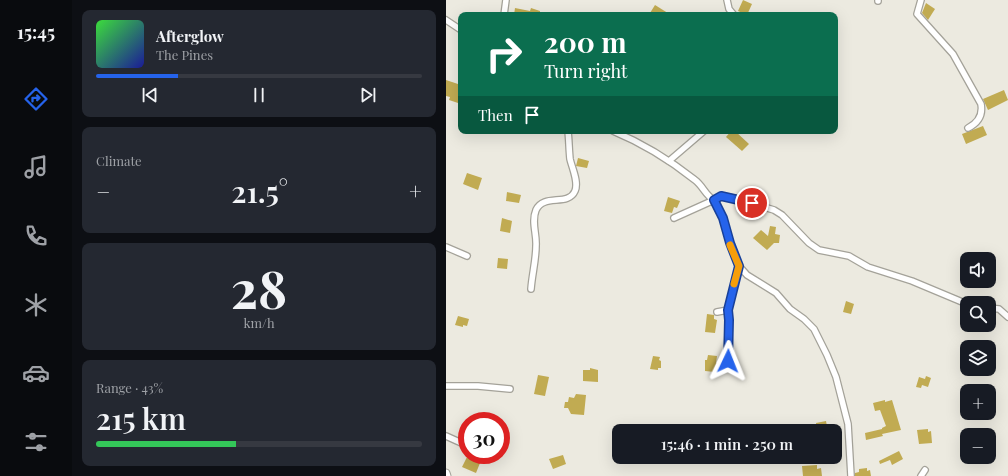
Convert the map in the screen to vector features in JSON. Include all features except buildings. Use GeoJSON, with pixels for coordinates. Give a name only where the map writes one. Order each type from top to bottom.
{"type":"FeatureCollection","features":[{"type":"Feature","properties":{"kind":"street"},"geometry":{"type":"LineString","coordinates":[[504,12],[506,0]]}},
{"type":"Feature","properties":{"kind":"street"},"geometry":{"type":"LineString","coordinates":[[727,0],[732,12]]}},
{"type":"Feature","properties":{"kind":"street"},"geometry":{"type":"LineString","coordinates":[[921,0],[917,9],[917,14],[953,54],[981,104],[982,110],[980,117],[976,124],[968,128]]}},
{"type":"Feature","properties":{"kind":"street"},"geometry":{"type":"LineString","coordinates":[[446,20],[458,28]]}},
{"type":"Feature","properties":{"kind":"street"},"geometry":{"type":"LineString","coordinates":[[531,289],[536,246],[533,220],[536,211],[541,204],[546,201],[566,199],[575,192],[576,186],[570,159],[568,134]]}},
{"type":"Feature","properties":{"kind":"street"},"geometry":{"type":"LineString","coordinates":[[618,134],[668,161],[703,186],[709,198],[714,200],[723,218],[731,249],[739,266],[747,275],[776,293],[790,309],[804,319],[814,330],[827,355],[844,402],[848,424],[851,476]]}},
{"type":"Feature","properties":{"kind":"street"},"geometry":{"type":"LineString","coordinates":[[668,161],[700,134]]}},
{"type":"Feature","properties":{"kind":"street"},"geometry":{"type":"LineString","coordinates":[[674,218],[721,196],[733,198],[774,210],[782,214],[809,243],[819,250],[849,256],[868,267],[912,281],[960,301]]}},
{"type":"Feature","properties":{"kind":"street"},"geometry":{"type":"LineString","coordinates":[[446,246],[466,256]]}},
{"type":"Feature","properties":{"kind":"street"},"geometry":{"type":"LineString","coordinates":[[728,361],[728,310],[739,266]]}},
{"type":"Feature","properties":{"kind":"street"},"geometry":{"type":"LineString","coordinates":[[996,309],[1008,317]]}},
{"type":"Feature","properties":{"kind":"street"},"geometry":{"type":"LineString","coordinates":[[717,312],[728,310]]}},
{"type":"Feature","properties":{"kind":"street"},"geometry":{"type":"LineString","coordinates":[[446,386],[478,386],[510,389]]}},
{"type":"Feature","properties":{"kind":"street"},"geometry":{"type":"LineString","coordinates":[[446,436],[458,441]]}},
{"type":"Feature","properties":{"kind":"street"},"geometry":{"type":"LineString","coordinates":[[921,476],[925,470]]}},
{"type":"Feature","properties":{"kind":"slow traffic"},"geometry":{"type":"LineString","coordinates":[[730,245],[735,260],[739,266],[734,284]]}},
{"type":"Feature","properties":{"kind":"route"},"geometry":{"type":"LineString","coordinates":[[728,361],[728,310],[739,266],[735,260],[723,218],[714,200],[721,196],[752,203]]}}]}
